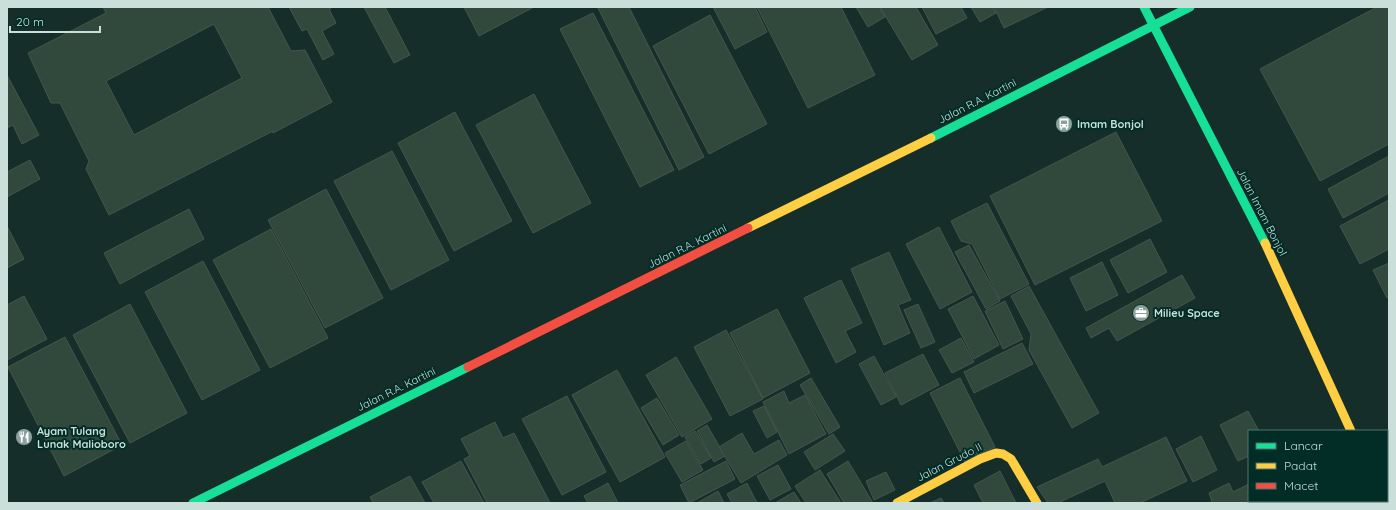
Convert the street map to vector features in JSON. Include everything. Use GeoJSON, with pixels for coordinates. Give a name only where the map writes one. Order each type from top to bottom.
{"type":"FeatureCollection","features":[{"type":"Feature","properties":{"kind":"street","name":"Jalan Imam Bonjol"},"geometry":{"type":"LineString","coordinates":[[1144,7],[1263,239],[1351,430]]}},
{"type":"Feature","properties":{"kind":"street","name":"Jalan R.A. Kartini"},"geometry":{"type":"LineString","coordinates":[[193,503],[919,144],[1190,7]]}},
{"type":"Feature","properties":{"kind":"street","name":"Jalan Grudo II"},"geometry":{"type":"LineString","coordinates":[[897,503],[980,459],[996,453],[1003,454],[1011,459],[1037,503]]}},
{"type":"Feature","properties":{"kind":"building"},"geometry":{"type":"Polygon","coordinates":[[[103,7],[268,7],[291,51],[305,50],[332,102],[109,215],[86,169],[89,161],[60,103],[51,103],[28,53],[106,13],[103,7]],[[214,24],[106,81],[134,135],[242,78],[214,24]]]}},
{"type":"Feature","properties":{"kind":"building"},"geometry":{"type":"Polygon","coordinates":[[[289,7],[333,7],[329,9],[336,23],[322,31],[334,54],[323,60],[307,29],[302,31],[289,7]]]}},
{"type":"Feature","properties":{"kind":"building"},"geometry":{"type":"Polygon","coordinates":[[[364,7],[385,7],[410,55],[394,63],[364,7]]]}},
{"type":"Feature","properties":{"kind":"building"},"geometry":{"type":"Polygon","coordinates":[[[464,7],[534,7],[479,36],[464,7]]]}},
{"type":"Feature","properties":{"kind":"building"},"geometry":{"type":"Polygon","coordinates":[[[629,7],[704,157],[679,170],[598,8],[629,7]]]}},
{"type":"Feature","properties":{"kind":"building"},"geometry":{"type":"Polygon","coordinates":[[[713,7],[755,7],[767,32],[735,49],[713,7]]]}},
{"type":"Feature","properties":{"kind":"building"},"geometry":{"type":"Polygon","coordinates":[[[757,7],[841,7],[875,75],[808,108],[757,7]]]}},
{"type":"Feature","properties":{"kind":"building"},"geometry":{"type":"Polygon","coordinates":[[[856,7],[879,7],[885,17],[868,27],[856,7]]]}},
{"type":"Feature","properties":{"kind":"building"},"geometry":{"type":"Polygon","coordinates":[[[880,7],[916,7],[938,45],[912,60],[880,7]]]}},
{"type":"Feature","properties":{"kind":"building"},"geometry":{"type":"Polygon","coordinates":[[[922,7],[961,7],[967,18],[936,34],[922,7]]]}},
{"type":"Feature","properties":{"kind":"building"},"geometry":{"type":"Polygon","coordinates":[[[971,7],[992,7],[996,13],[980,22],[971,7]]]}},
{"type":"Feature","properties":{"kind":"building"},"geometry":{"type":"Polygon","coordinates":[[[994,7],[1048,7],[1004,28],[994,7]]]}},
{"type":"Feature","properties":{"kind":"building"},"geometry":{"type":"Polygon","coordinates":[[[1377,7],[1389,7],[1389,144],[1320,181],[1260,69],[1377,7]]]}},
{"type":"Feature","properties":{"kind":"building"},"geometry":{"type":"Polygon","coordinates":[[[593,13],[674,170],[640,187],[560,29],[593,13]]]}},
{"type":"Feature","properties":{"kind":"building"},"geometry":{"type":"Polygon","coordinates":[[[710,15],[767,124],[709,154],[653,46],[710,15]]]}},
{"type":"Feature","properties":{"kind":"building"},"geometry":{"type":"Polygon","coordinates":[[[7,75],[39,135],[22,144],[13,125],[7,128],[7,75]]]}},
{"type":"Feature","properties":{"kind":"building"},"geometry":{"type":"Polygon","coordinates":[[[534,94],[591,203],[533,233],[476,125],[534,94]]]}},
{"type":"Feature","properties":{"kind":"building"},"geometry":{"type":"Polygon","coordinates":[[[455,112],[512,221],[454,251],[398,143],[455,112]]]}},
{"type":"Feature","properties":{"kind":"building"},"geometry":{"type":"Polygon","coordinates":[[[1116,132],[1162,221],[1035,285],[990,196],[1116,132]]]}},
{"type":"Feature","properties":{"kind":"building"},"geometry":{"type":"Polygon","coordinates":[[[392,151],[449,260],[391,290],[334,181],[392,151]]]}},
{"type":"Feature","properties":{"kind":"building"},"geometry":{"type":"Polygon","coordinates":[[[1389,156],[1389,193],[1343,218],[1328,189],[1389,156]]]}},
{"type":"Feature","properties":{"kind":"building"},"geometry":{"type":"Polygon","coordinates":[[[30,160],[40,179],[7,197],[7,172],[30,160]]]}},
{"type":"Feature","properties":{"kind":"building"},"geometry":{"type":"Polygon","coordinates":[[[326,189],[383,298],[325,328],[268,220],[326,189]]]}},
{"type":"Feature","properties":{"kind":"building"},"geometry":{"type":"Polygon","coordinates":[[[1389,200],[1389,249],[1360,264],[1340,226],[1389,200]]]}},
{"type":"Feature","properties":{"kind":"building"},"geometry":{"type":"Polygon","coordinates":[[[987,203],[1029,284],[1000,299],[972,244],[961,241],[951,221],[987,203]]]}},
{"type":"Feature","properties":{"kind":"building"},"geometry":{"type":"Polygon","coordinates":[[[189,209],[204,239],[120,284],[104,253],[189,209]]]}},
{"type":"Feature","properties":{"kind":"building"},"geometry":{"type":"Polygon","coordinates":[[[7,226],[24,259],[7,268],[7,226]]]}},
{"type":"Feature","properties":{"kind":"building"},"geometry":{"type":"Polygon","coordinates":[[[939,227],[972,292],[940,309],[906,244],[939,227]]]}},
{"type":"Feature","properties":{"kind":"building"},"geometry":{"type":"Polygon","coordinates":[[[271,229],[328,338],[270,368],[213,260],[271,229]]]}},
{"type":"Feature","properties":{"kind":"building"},"geometry":{"type":"Polygon","coordinates":[[[1150,239],[1167,272],[1128,293],[1110,260],[1150,239]]]}},
{"type":"Feature","properties":{"kind":"building"},"geometry":{"type":"Polygon","coordinates":[[[969,245],[1000,301],[986,309],[955,252],[969,245]]]}},
{"type":"Feature","properties":{"kind":"building"},"geometry":{"type":"Polygon","coordinates":[[[889,252],[911,300],[898,305],[910,333],[884,345],[851,269],[889,252]]]}},
{"type":"Feature","properties":{"kind":"building"},"geometry":{"type":"Polygon","coordinates":[[[203,261],[260,370],[202,400],[145,292],[203,261]]]}},
{"type":"Feature","properties":{"kind":"building"},"geometry":{"type":"Polygon","coordinates":[[[1102,262],[1118,295],[1086,311],[1070,278],[1102,262]]]}},
{"type":"Feature","properties":{"kind":"building"},"geometry":{"type":"Polygon","coordinates":[[[1389,263],[1389,297],[1387,298],[1373,270],[1389,263]]]}},
{"type":"Feature","properties":{"kind":"building","name":"Milieu Space"},"geometry":{"type":"Polygon","coordinates":[[[1182,275],[1195,298],[1117,341],[1109,328],[1091,338],[1086,328],[1182,275]]]}},
{"type":"Feature","properties":{"kind":"building"},"geometry":{"type":"Polygon","coordinates":[[[841,280],[862,323],[845,331],[856,352],[836,363],[804,298],[841,280]]]}},
{"type":"Feature","properties":{"kind":"building"},"geometry":{"type":"Polygon","coordinates":[[[1029,286],[1099,413],[1072,428],[1029,350],[1031,334],[1011,296],[1029,286]]]}},
{"type":"Feature","properties":{"kind":"building"},"geometry":{"type":"Polygon","coordinates":[[[24,296],[47,339],[7,360],[7,305],[24,296]]]}},
{"type":"Feature","properties":{"kind":"building"},"geometry":{"type":"Polygon","coordinates":[[[973,296],[999,345],[974,359],[948,309],[973,296]]]}},
{"type":"Feature","properties":{"kind":"building"},"geometry":{"type":"Polygon","coordinates":[[[1005,301],[1023,339],[1003,349],[985,311],[1005,301]]]}},
{"type":"Feature","properties":{"kind":"building"},"geometry":{"type":"Polygon","coordinates":[[[130,304],[187,413],[130,443],[73,335],[130,304]]]}},
{"type":"Feature","properties":{"kind":"building"},"geometry":{"type":"Polygon","coordinates":[[[918,304],[935,342],[921,348],[904,310],[918,304]]]}},
{"type":"Feature","properties":{"kind":"building"},"geometry":{"type":"Polygon","coordinates":[[[777,309],[810,373],[763,398],[730,333],[777,309]]]}},
{"type":"Feature","properties":{"kind":"building"},"geometry":{"type":"Polygon","coordinates":[[[726,330],[763,399],[730,416],[694,347],[726,330]]]}},
{"type":"Feature","properties":{"kind":"building"},"geometry":{"type":"Polygon","coordinates":[[[65,337],[122,445],[64,476],[8,367],[65,337]]]}},
{"type":"Feature","properties":{"kind":"building"},"geometry":{"type":"Polygon","coordinates":[[[961,338],[974,362],[952,373],[939,350],[961,338]]]}},
{"type":"Feature","properties":{"kind":"building"},"geometry":{"type":"Polygon","coordinates":[[[1022,343],[1033,364],[974,393],[964,372],[1022,343]]]}},
{"type":"Feature","properties":{"kind":"building"},"geometry":{"type":"Polygon","coordinates":[[[923,354],[939,385],[901,405],[885,373],[923,354]]]}},
{"type":"Feature","properties":{"kind":"building"},"geometry":{"type":"Polygon","coordinates":[[[874,356],[896,397],[881,405],[859,364],[874,356]]]}},
{"type":"Feature","properties":{"kind":"building"},"geometry":{"type":"Polygon","coordinates":[[[676,357],[712,419],[682,437],[646,375],[676,357]]]}},
{"type":"Feature","properties":{"kind":"building"},"geometry":{"type":"Polygon","coordinates":[[[617,370],[665,457],[620,482],[572,395],[617,370]]]}},
{"type":"Feature","properties":{"kind":"building"},"geometry":{"type":"Polygon","coordinates":[[[811,378],[840,427],[829,434],[800,385],[811,378]]]}},
{"type":"Feature","properties":{"kind":"building"},"geometry":{"type":"Polygon","coordinates":[[[960,378],[995,447],[965,462],[930,393],[960,378]]]}},
{"type":"Feature","properties":{"kind":"building"},"geometry":{"type":"Polygon","coordinates":[[[784,391],[789,403],[805,395],[826,434],[789,454],[763,402],[784,391]]]}},
{"type":"Feature","properties":{"kind":"building"},"geometry":{"type":"Polygon","coordinates":[[[567,396],[606,472],[562,495],[522,419],[567,396]]]}},
{"type":"Feature","properties":{"kind":"building"},"geometry":{"type":"Polygon","coordinates":[[[657,398],[679,435],[663,445],[641,408],[657,398]]]}},
{"type":"Feature","properties":{"kind":"building"},"geometry":{"type":"Polygon","coordinates":[[[764,406],[777,432],[767,438],[753,411],[764,406]]]}},
{"type":"Feature","properties":{"kind":"building"},"geometry":{"type":"Polygon","coordinates":[[[1248,411],[1258,430],[1248,430],[1248,456],[1238,461],[1220,425],[1248,411]]]}},
{"type":"Feature","properties":{"kind":"building"},"geometry":{"type":"Polygon","coordinates":[[[495,422],[503,438],[514,433],[550,503],[487,503],[464,459],[470,456],[461,439],[495,422]]]}},
{"type":"Feature","properties":{"kind":"building"},"geometry":{"type":"Polygon","coordinates":[[[707,425],[725,456],[714,462],[697,431],[707,425]]]}},
{"type":"Feature","properties":{"kind":"building"},"geometry":{"type":"Polygon","coordinates":[[[695,431],[711,458],[701,464],[685,437],[695,431]]]}},
{"type":"Feature","properties":{"kind":"building"},"geometry":{"type":"Polygon","coordinates":[[[742,433],[754,454],[779,440],[787,455],[741,483],[719,447],[742,433]]]}},
{"type":"Feature","properties":{"kind":"building"},"geometry":{"type":"Polygon","coordinates":[[[833,434],[845,451],[815,470],[804,452],[833,434]]]}},
{"type":"Feature","properties":{"kind":"building"},"geometry":{"type":"Polygon","coordinates":[[[1201,436],[1217,470],[1193,482],[1176,449],[1201,436]]]}},
{"type":"Feature","properties":{"kind":"building"},"geometry":{"type":"Polygon","coordinates":[[[1166,437],[1187,481],[1140,503],[1115,503],[1105,481],[1058,503],[1048,503],[1037,487],[1098,459],[1102,467],[1166,437]]]}},
{"type":"Feature","properties":{"kind":"building"},"geometry":{"type":"Polygon","coordinates":[[[686,441],[703,470],[682,482],[665,453],[686,441]]]}},
{"type":"Feature","properties":{"kind":"building"},"geometry":{"type":"Polygon","coordinates":[[[461,461],[484,503],[434,503],[422,482],[461,461]]]}},
{"type":"Feature","properties":{"kind":"building"},"geometry":{"type":"Polygon","coordinates":[[[726,461],[735,479],[689,503],[680,485],[726,461]]]}},
{"type":"Feature","properties":{"kind":"building"},"geometry":{"type":"Polygon","coordinates":[[[848,461],[873,503],[844,503],[827,474],[848,461]]]}},
{"type":"Feature","properties":{"kind":"building"},"geometry":{"type":"Polygon","coordinates":[[[778,465],[791,489],[770,500],[757,476],[778,465]]]}},
{"type":"Feature","properties":{"kind":"building"},"geometry":{"type":"Polygon","coordinates":[[[820,470],[841,503],[806,503],[795,486],[820,470]]]}},
{"type":"Feature","properties":{"kind":"building"},"geometry":{"type":"Polygon","coordinates":[[[1000,471],[1016,503],[983,503],[974,485],[1000,471]]]}},
{"type":"Feature","properties":{"kind":"building"},"geometry":{"type":"Polygon","coordinates":[[[886,472],[895,490],[874,500],[866,481],[886,472]]]}},
{"type":"Feature","properties":{"kind":"building"},"geometry":{"type":"Polygon","coordinates":[[[410,476],[425,503],[373,503],[370,497],[410,476]]]}},
{"type":"Feature","properties":{"kind":"building"},"geometry":{"type":"Polygon","coordinates":[[[608,483],[618,503],[588,503],[584,496],[608,483]]]}},
{"type":"Feature","properties":{"kind":"building"},"geometry":{"type":"Polygon","coordinates":[[[747,483],[757,503],[732,503],[727,494],[747,483]]]}},
{"type":"Feature","properties":{"kind":"building"},"geometry":{"type":"Polygon","coordinates":[[[1229,483],[1233,492],[1248,484],[1248,502],[1288,502],[1210,503],[1212,502],[1209,493],[1229,483]]]}},
{"type":"Feature","properties":{"kind":"building"},"geometry":{"type":"Polygon","coordinates":[[[718,491],[724,503],[697,503],[718,491]]]}},
{"type":"Feature","properties":{"kind":"building"},"geometry":{"type":"Polygon","coordinates":[[[794,492],[801,503],[775,503],[794,492]]]}},
{"type":"Feature","properties":{"kind":"building"},"geometry":{"type":"Polygon","coordinates":[[[941,498],[944,503],[930,503],[941,498]]]}},
{"type":"Feature","properties":{"kind":"traffic: fast"},"geometry":{"type":"LineString","coordinates":[[1144,7],[1265,243]]}},
{"type":"Feature","properties":{"kind":"traffic: fast"},"geometry":{"type":"LineString","coordinates":[[931,138],[1190,7]]}},
{"type":"Feature","properties":{"kind":"traffic: fast"},"geometry":{"type":"LineString","coordinates":[[193,503],[468,367]]}},
{"type":"Feature","properties":{"kind":"traffic: slow"},"geometry":{"type":"LineString","coordinates":[[748,228],[931,138]]}},
{"type":"Feature","properties":{"kind":"traffic: slow"},"geometry":{"type":"LineString","coordinates":[[1265,243],[1351,430]]}},
{"type":"Feature","properties":{"kind":"traffic: slow"},"geometry":{"type":"LineString","coordinates":[[897,503],[980,459],[996,453],[1003,454],[1011,459],[1037,503]]}},
{"type":"Feature","properties":{"kind":"traffic: jam"},"geometry":{"type":"LineString","coordinates":[[468,367],[748,228]]}},
{"type":"Feature","properties":{"kind":"place","name":"Imam Bonjol"},"geometry":{"type":"Point","coordinates":[1064,124]}},
{"type":"Feature","properties":{"kind":"place","name":"Milieu Space"},"geometry":{"type":"Point","coordinates":[1141,313]}},
{"type":"Feature","properties":{"kind":"place","name":"Ayam Tulang Lunak Malioboro"},"geometry":{"type":"Point","coordinates":[24,437]}}]}
